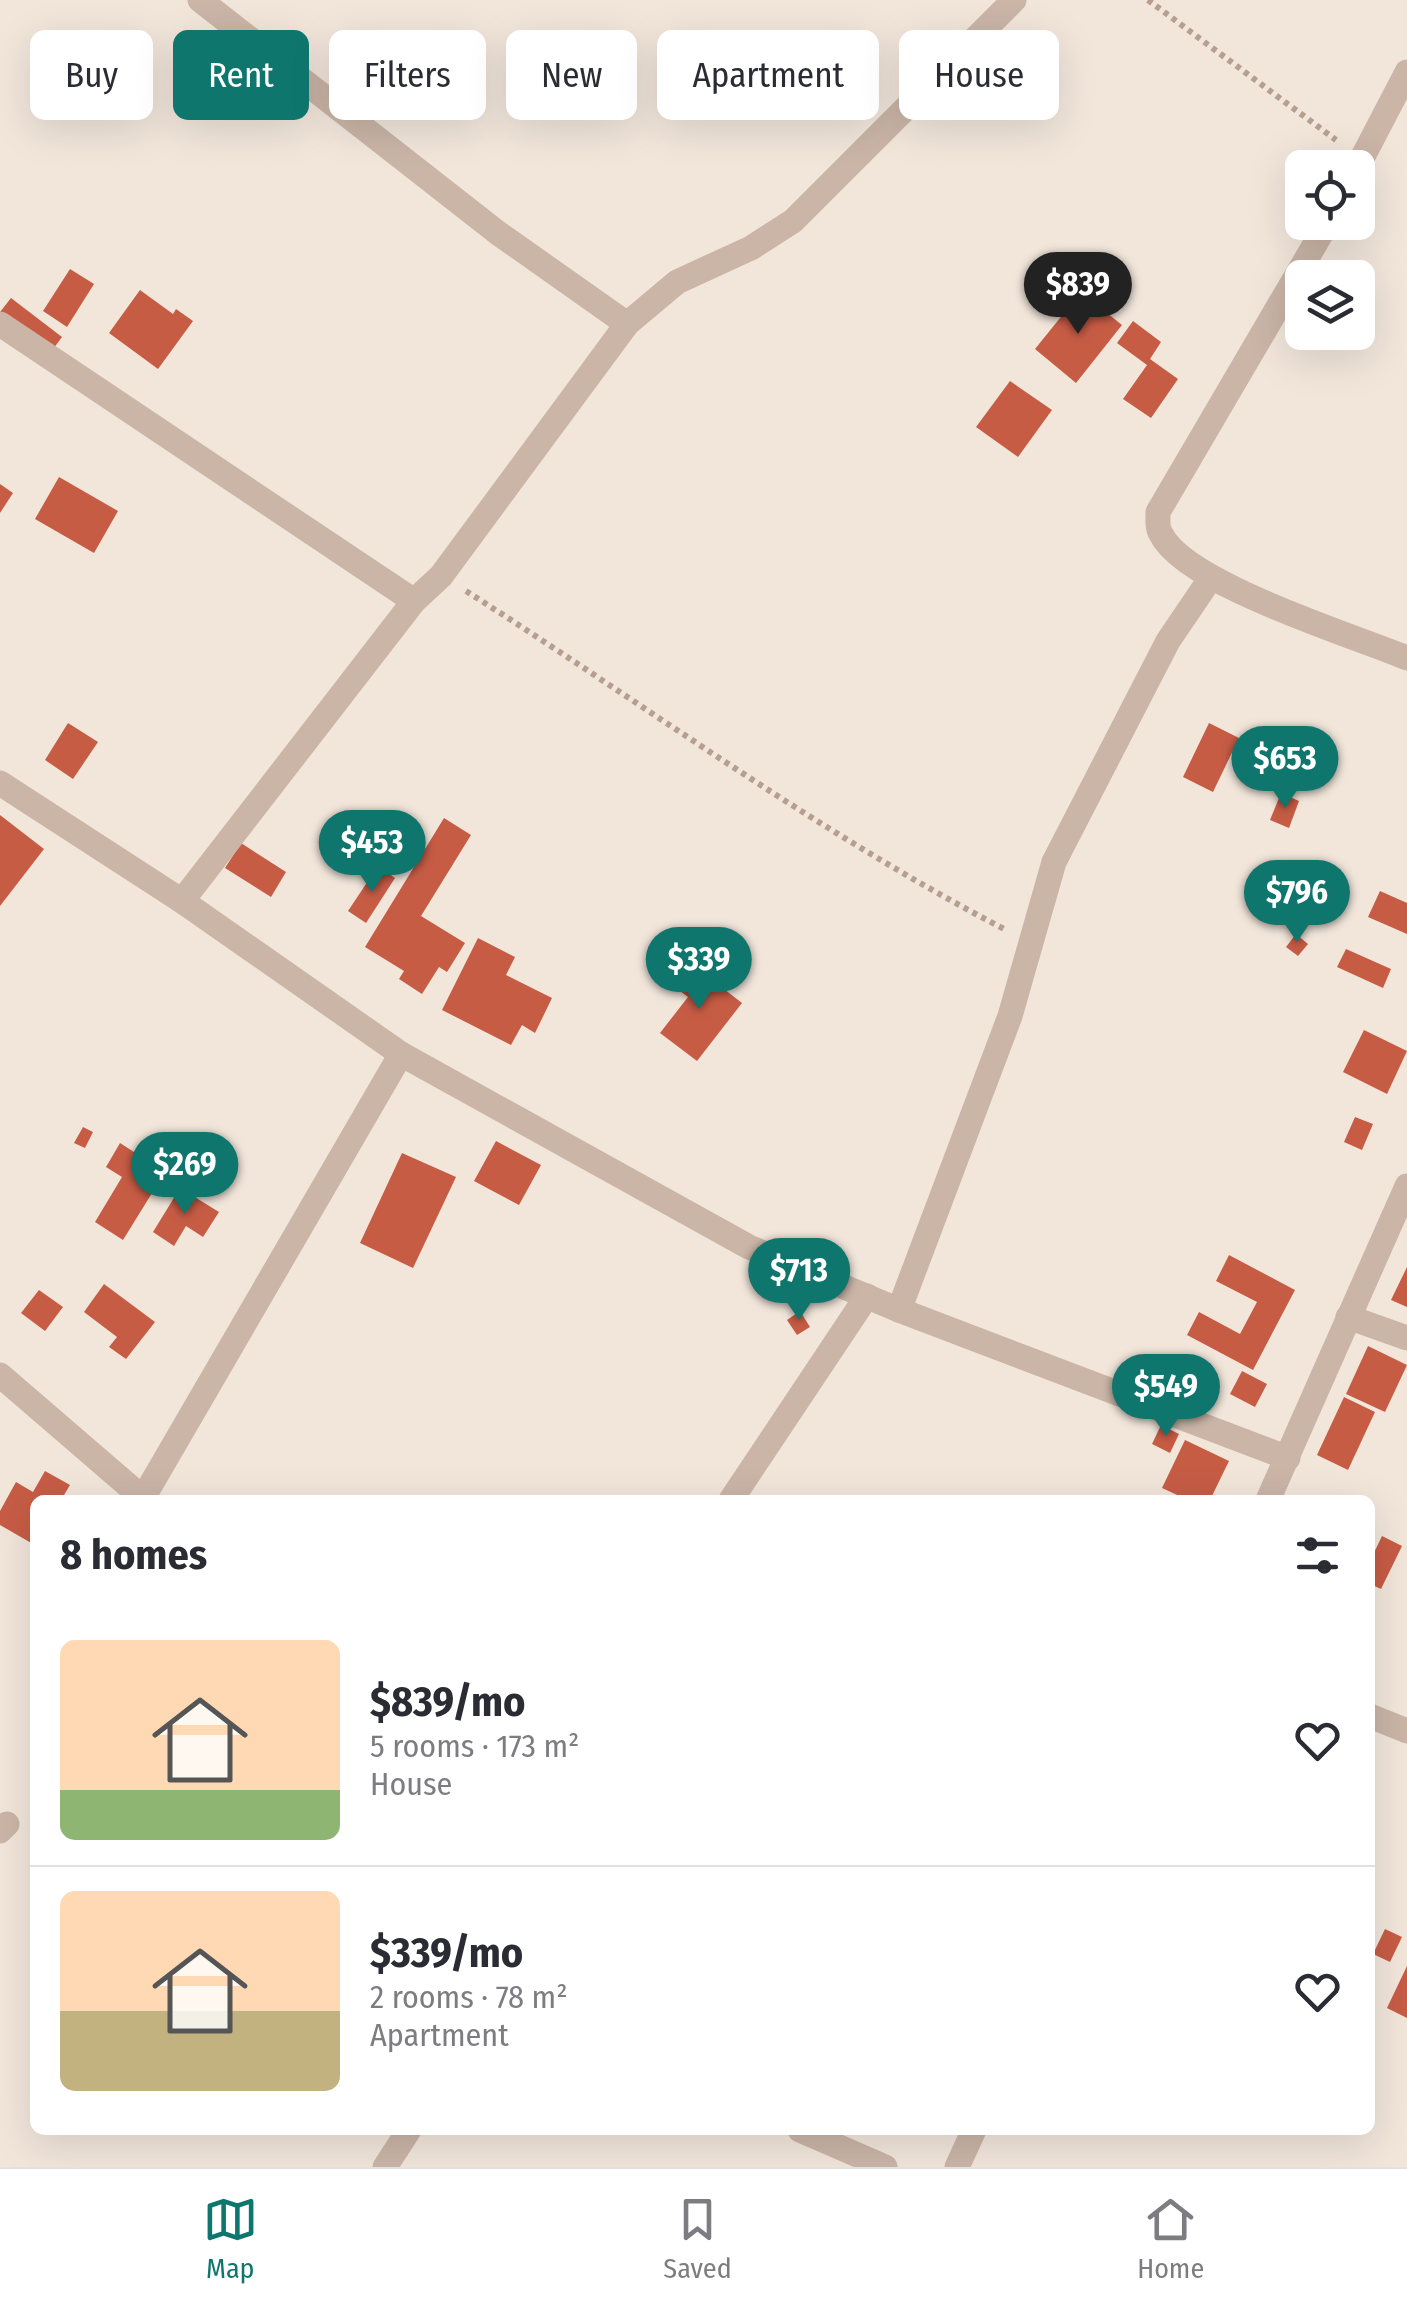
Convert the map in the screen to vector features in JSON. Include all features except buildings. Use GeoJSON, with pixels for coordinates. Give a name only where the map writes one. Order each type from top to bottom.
{"type":"FeatureCollection","features":[{"type":"Feature","properties":{"kind":"street"},"geometry":{"type":"LineString","coordinates":[[200,0],[498,232],[627,324]]}},
{"type":"Feature","properties":{"kind":"street"},"geometry":{"type":"LineString","coordinates":[[182,901],[414,601],[441,576],[627,324],[677,282],[751,248],[793,221],[1014,0]]}},
{"type":"Feature","properties":{"kind":"street"},"geometry":{"type":"LineString","coordinates":[[1366,150],[1407,72]]}},
{"type":"Feature","properties":{"kind":"street"},"geometry":{"type":"LineString","coordinates":[[1317,240],[1158,512],[1161,535],[1210,578],[1407,658]]}},
{"type":"Feature","properties":{"kind":"street"},"geometry":{"type":"LineString","coordinates":[[0,324],[414,601]]}},
{"type":"Feature","properties":{"kind":"street"},"geometry":{"type":"LineString","coordinates":[[899,1310],[1010,1016],[1054,862],[1168,641],[1210,578]]}},
{"type":"Feature","properties":{"kind":"street"},"geometry":{"type":"LineString","coordinates":[[0,783],[182,901],[401,1054],[748,1247],[899,1310],[1288,1458]]}},
{"type":"Feature","properties":{"kind":"street"},"geometry":{"type":"LineString","coordinates":[[146,1495],[401,1054]]}},
{"type":"Feature","properties":{"kind":"street"},"geometry":{"type":"LineString","coordinates":[[1270,1495],[1407,1186]]}},
{"type":"Feature","properties":{"kind":"street"},"geometry":{"type":"LineString","coordinates":[[733,1495],[867,1296]]}},
{"type":"Feature","properties":{"kind":"street"},"geometry":{"type":"LineString","coordinates":[[1348,1317],[1407,1338]]}},
{"type":"Feature","properties":{"kind":"street"},"geometry":{"type":"LineString","coordinates":[[0,1376],[139,1495]]}},
{"type":"Feature","properties":{"kind":"street"},"geometry":{"type":"LineString","coordinates":[[1375,1718],[1407,1731]]}},
{"type":"Feature","properties":{"kind":"street"},"geometry":{"type":"LineString","coordinates":[[385,2167],[406,2135]]}},
{"type":"Feature","properties":{"kind":"street"},"geometry":{"type":"LineString","coordinates":[[811,2135],[885,2167]]}},
{"type":"Feature","properties":{"kind":"street"},"geometry":{"type":"LineString","coordinates":[[957,2167],[972,2135]]}},
{"type":"Feature","properties":{"kind":"path"},"geometry":{"type":"LineString","coordinates":[[1148,0],[1342,150]]}},
{"type":"Feature","properties":{"kind":"path"},"geometry":{"type":"LineString","coordinates":[[441,576],[631,696],[802,814],[1029,942]]}}]}
